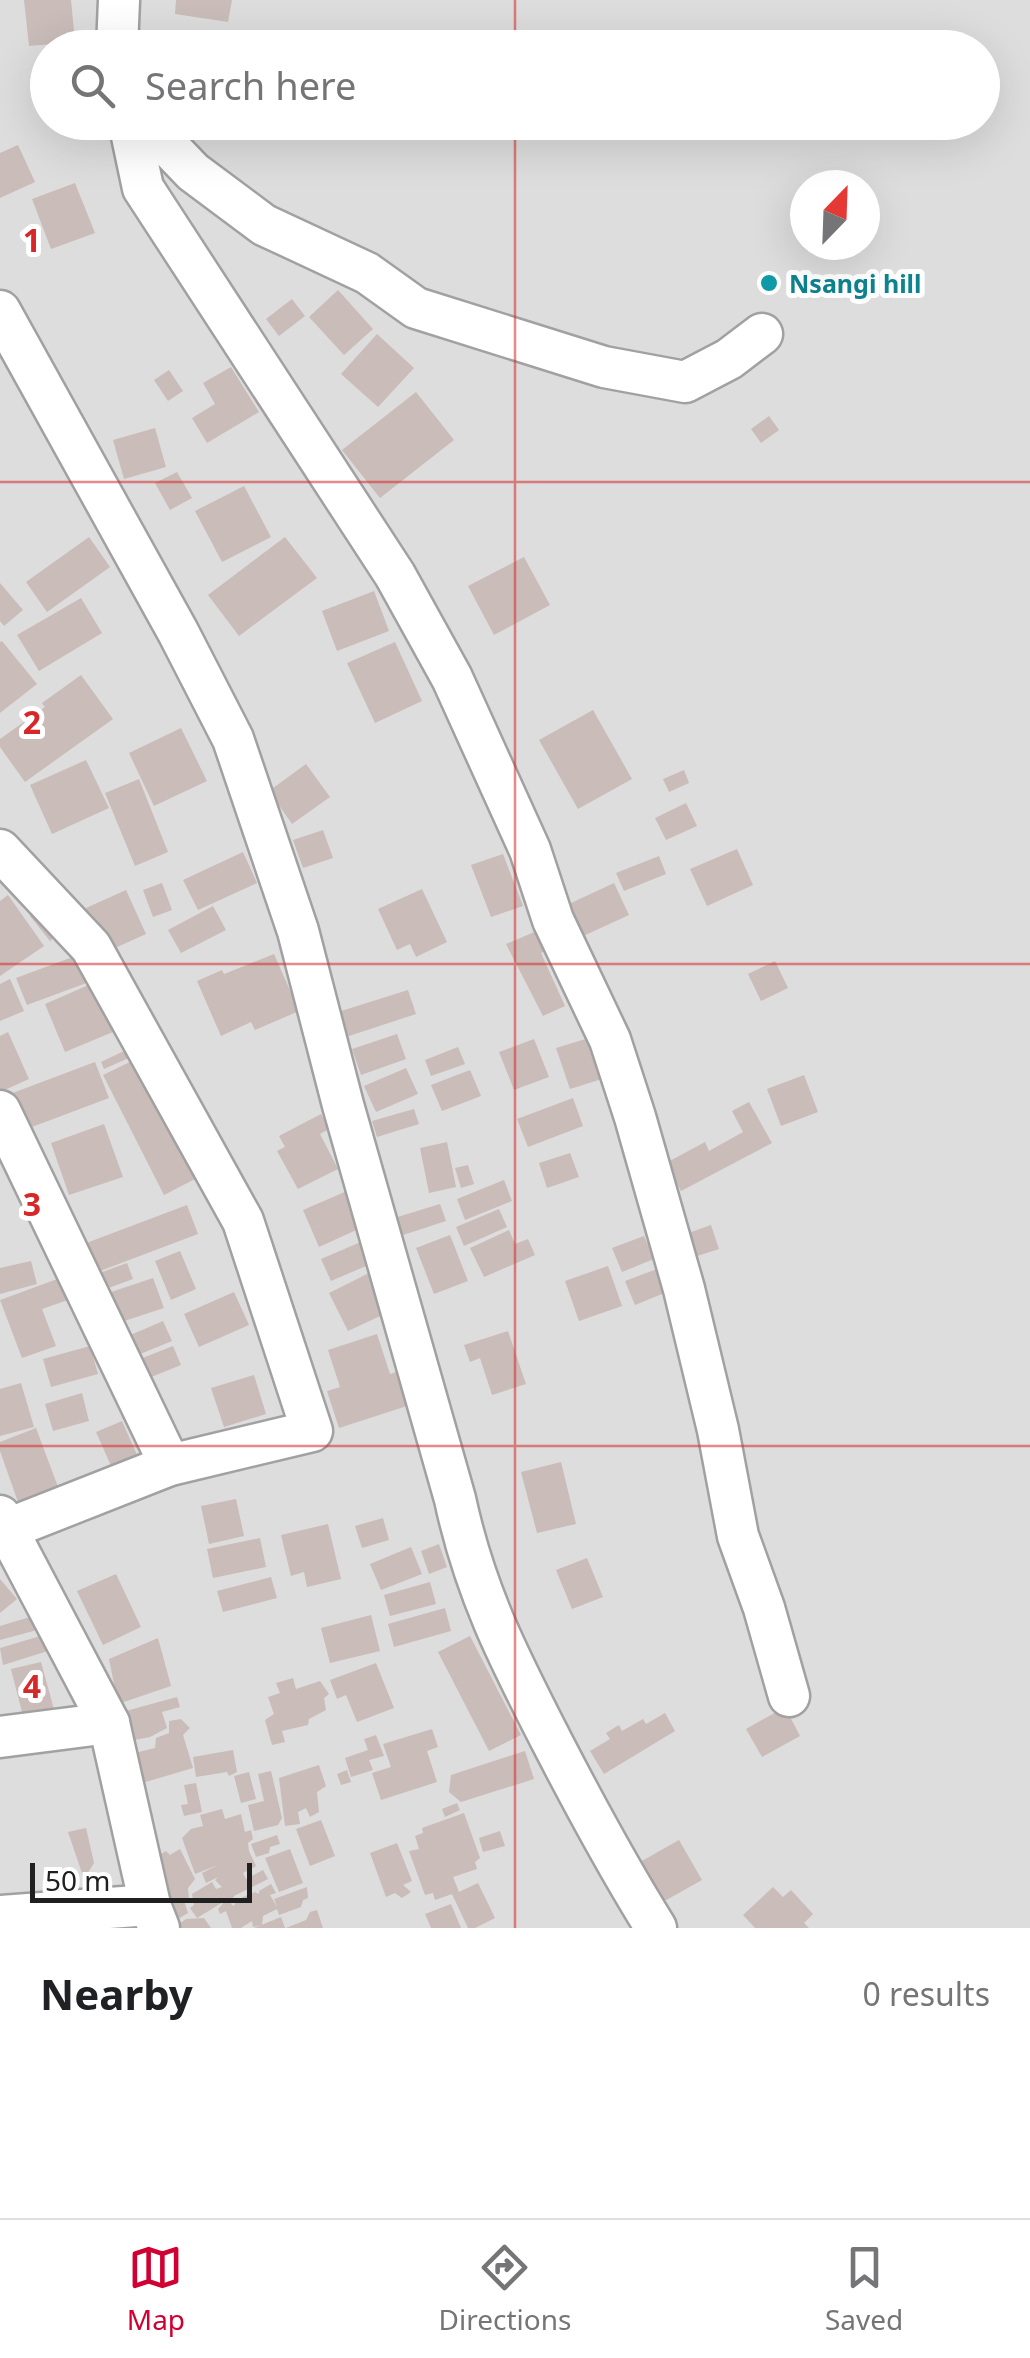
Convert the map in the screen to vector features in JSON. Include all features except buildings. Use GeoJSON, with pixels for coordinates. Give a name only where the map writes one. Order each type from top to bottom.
{"type":"FeatureCollection","features":[{"type":"Feature","properties":{"kind":"street"},"geometry":{"type":"LineString","coordinates":[[117,30],[118,0]]}},
{"type":"Feature","properties":{"kind":"street"},"geometry":{"type":"LineString","coordinates":[[134,140],[143,188],[395,576],[452,678],[530,850],[552,920],[610,1040],[684,1289],[718,1430],[738,1536],[764,1608],[788,1696]]}},
{"type":"Feature","properties":{"kind":"street"},"geometry":{"type":"LineString","coordinates":[[162,140],[192,172],[264,226],[367,274],[416,308],[604,367],[684,382],[728,360],[762,334]]}},
{"type":"Feature","properties":{"kind":"street"},"geometry":{"type":"LineString","coordinates":[[0,312],[234,739],[298,931],[343,1105],[456,1498],[466,1552],[496,1634],[612,1857],[656,1928]]}},
{"type":"Feature","properties":{"kind":"street"},"geometry":{"type":"LineString","coordinates":[[0,850],[91,947],[191,1124],[243,1221],[312,1432],[170,1465],[3,1523],[109,1723],[155,1917],[0,1916]]}},
{"type":"Feature","properties":{"kind":"street"},"geometry":{"type":"LineString","coordinates":[[0,1111],[170,1465]]}},
{"type":"Feature","properties":{"kind":"street"},"geometry":{"type":"LineString","coordinates":[[0,1737],[109,1723]]}},
{"type":"Feature","properties":{"kind":"shaded area"},"geometry":{"type":"Polygon","coordinates":[[[0,0],[1030,0],[1030,1928],[0,1928],[0,0]]]}},
{"type":"Feature","properties":{"kind":"place","name":"Nsangi hill"},"geometry":{"type":"Point","coordinates":[769,283]}}]}
